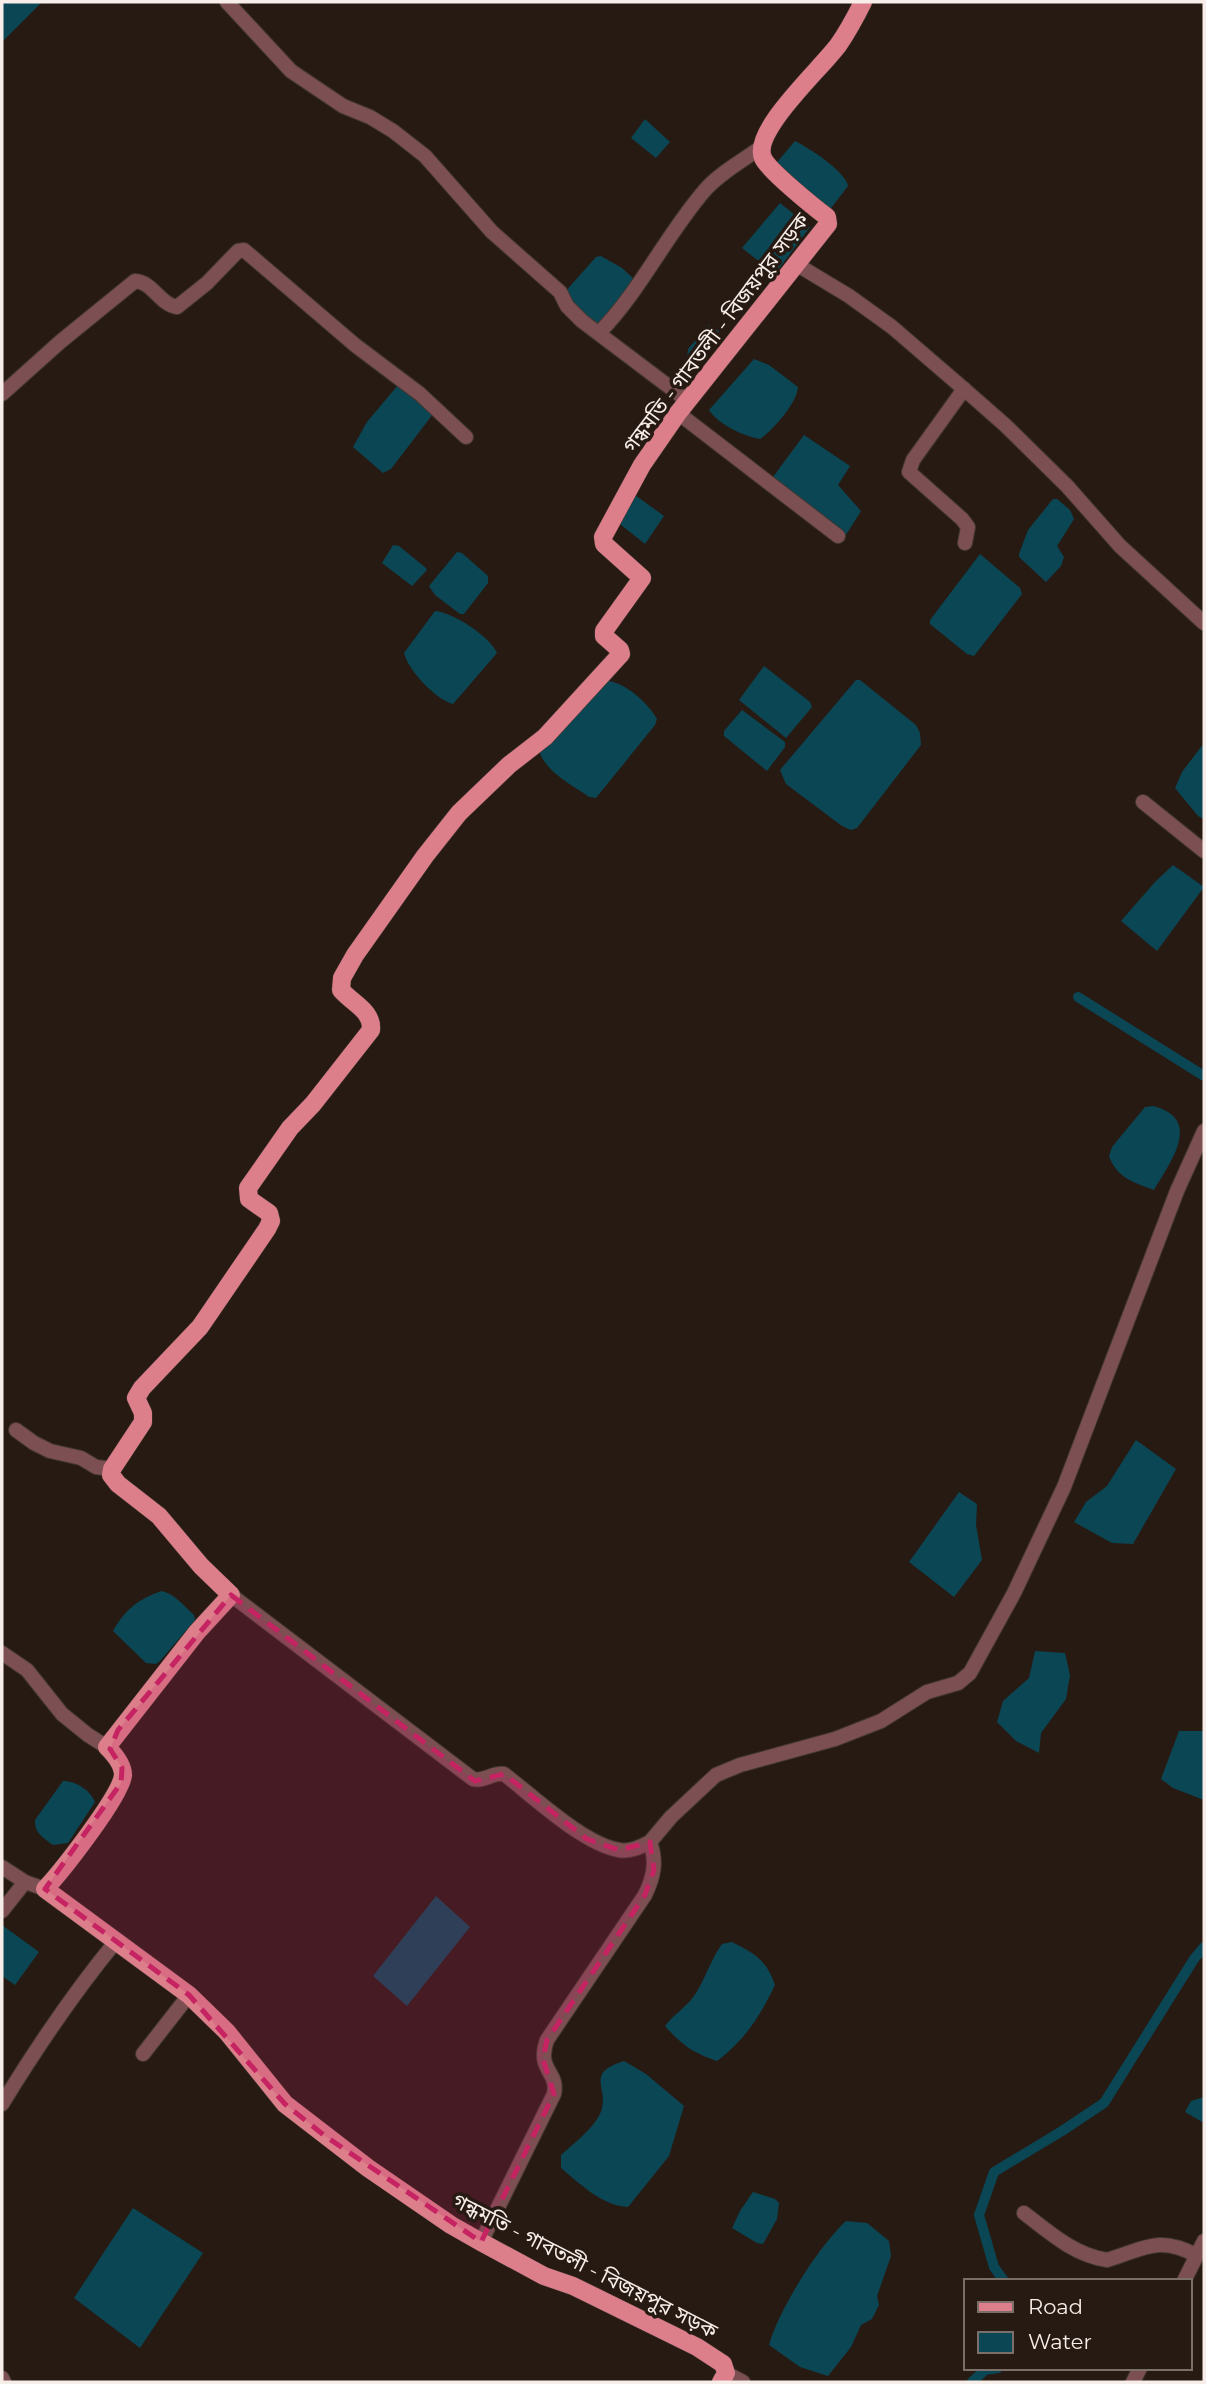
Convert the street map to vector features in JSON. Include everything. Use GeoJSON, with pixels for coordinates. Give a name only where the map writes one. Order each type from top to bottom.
{"type":"FeatureCollection","features":[{"type":"Feature","properties":{"kind":"main road"},"geometry":{"type":"LineString","coordinates":[[761,148],[762,140],[786,105],[839,45],[863,2]]}},
{"type":"Feature","properties":{"kind":"main road","name":"গন্ধমতি - গাবতলী - বিজয়পুর সড়ক"},"geometry":{"type":"LineString","coordinates":[[112,1469],[143,1422],[143,1413],[136,1398],[142,1388],[200,1327],[271,1221],[269,1213],[249,1199],[248,1188],[290,1128],[371,1030],[372,1022],[367,1012],[350,1001],[341,990],[342,978],[355,955],[459,813],[509,765],[545,737],[621,654],[604,636],[604,631],[642,578],[604,544],[603,537],[642,466],[683,407],[829,220],[765,162],[761,148]]}},
{"type":"Feature","properties":{"kind":"main road"},"geometry":{"type":"LineString","coordinates":[[45,1889],[89,1833],[121,1783],[122,1768],[107,1746],[204,1624],[231,1595],[201,1566],[159,1516],[118,1484],[111,1475],[112,1469]]}},
{"type":"Feature","properties":{"kind":"main road","name":"গন্ধমতি - গাবতলী - বিজয়পুর সড়ক"},"geometry":{"type":"LineString","coordinates":[[45,1889],[189,1995],[227,2032],[285,2104],[324,2136],[451,2225],[481,2242],[544,2276],[573,2286],[697,2347],[723,2364],[723,2378]]}},
{"type":"Feature","properties":{"kind":"street"},"geometry":{"type":"LineString","coordinates":[[227,2],[291,71],[343,106],[370,117],[393,131],[425,156],[492,232],[558,290],[582,321],[599,332],[683,407],[838,537]]}},
{"type":"Feature","properties":{"kind":"street"},"geometry":{"type":"LineString","coordinates":[[599,332],[638,286],[657,253],[705,190],[761,148]]}},
{"type":"Feature","properties":{"kind":"street"},"geometry":{"type":"LineString","coordinates":[[2,394],[135,281],[143,282],[167,304],[177,307],[238,251],[244,250],[355,345],[420,394],[466,437]]}},
{"type":"Feature","properties":{"kind":"street"},"geometry":{"type":"LineString","coordinates":[[796,264],[820,276],[881,319],[1005,425],[1067,486],[1120,546],[1204,623]]}},
{"type":"Feature","properties":{"kind":"street"},"geometry":{"type":"LineString","coordinates":[[964,389],[913,460],[909,472],[962,519],[968,527],[965,543]]}},
{"type":"Feature","properties":{"kind":"street"},"geometry":{"type":"LineString","coordinates":[[1143,802],[1204,851]]}},
{"type":"Feature","properties":{"kind":"street"},"geometry":{"type":"LineString","coordinates":[[231,1595],[473,1779],[504,1774],[587,1839],[619,1850],[635,1849],[650,1842],[671,1817],[716,1775],[740,1765],[835,1739],[881,1721],[928,1692],[958,1683],[970,1673],[1014,1593],[1064,1487],[1177,1191],[1204,1131]]}},
{"type":"Feature","properties":{"kind":"street"},"geometry":{"type":"LineString","coordinates":[[16,1430],[50,1451],[81,1458],[96,1467],[112,1469]]}},
{"type":"Feature","properties":{"kind":"street"},"geometry":{"type":"LineString","coordinates":[[2,1653],[27,1670],[62,1714],[107,1746]]}},
{"type":"Feature","properties":{"kind":"street"},"geometry":{"type":"LineString","coordinates":[[481,2242],[554,2094],[556,2086],[543,2059],[547,2040],[645,1895],[654,1870],[655,1856],[650,1842]]}},
{"type":"Feature","properties":{"kind":"street"},"geometry":{"type":"LineString","coordinates":[[2,1867],[24,1882],[45,1889]]}},
{"type":"Feature","properties":{"kind":"street"},"geometry":{"type":"LineString","coordinates":[[2,1911],[24,1882]]}},
{"type":"Feature","properties":{"kind":"street"},"geometry":{"type":"LineString","coordinates":[[2,2104],[86,1977],[117,1940]]}},
{"type":"Feature","properties":{"kind":"street"},"geometry":{"type":"LineString","coordinates":[[143,2054],[189,1995]]}},
{"type":"Feature","properties":{"kind":"street"},"geometry":{"type":"LineString","coordinates":[[1024,2213],[1064,2244],[1100,2259],[1107,2260],[1154,2244],[1175,2245],[1196,2255]]}},
{"type":"Feature","properties":{"kind":"street"},"geometry":{"type":"LineString","coordinates":[[1185,2279],[1204,2241]]}},
{"type":"Feature","properties":{"kind":"street"},"geometry":{"type":"LineString","coordinates":[[723,2378],[743,2382]]}},
{"type":"Feature","properties":{"kind":"highlighted area"},"geometry":{"type":"Polygon","coordinates":[[[231,1595],[475,1781],[504,1774],[587,1839],[619,1850],[650,1842],[654,1870],[645,1895],[547,2040],[543,2059],[554,2094],[481,2242],[325,2136],[285,2104],[189,1995],[45,1889],[121,1783],[122,1768],[110,1749],[118,1730],[231,1595]]]}},
{"type":"Feature","properties":{"kind":"water"},"geometry":{"type":"Polygon","coordinates":[[[2,2],[42,2],[2,42],[2,2]]]}},
{"type":"Feature","properties":{"kind":"water"},"geometry":{"type":"Polygon","coordinates":[[[645,119],[670,142],[656,158],[631,138],[645,119]]]}},
{"type":"Feature","properties":{"kind":"water"},"geometry":{"type":"Polygon","coordinates":[[[795,141],[826,160],[848,186],[828,212],[773,167],[795,141]]]}},
{"type":"Feature","properties":{"kind":"water"},"geometry":{"type":"Polygon","coordinates":[[[780,203],[810,227],[775,274],[742,248],[780,203]]]}},
{"type":"Feature","properties":{"kind":"water"},"geometry":{"type":"Polygon","coordinates":[[[601,256],[622,268],[636,281],[599,330],[564,293],[596,257],[601,256]]]}},
{"type":"Feature","properties":{"kind":"water"},"geometry":{"type":"Polygon","coordinates":[[[709,325],[719,331],[719,340],[695,363],[687,358],[688,349],[709,325]]]}},
{"type":"Feature","properties":{"kind":"water"},"geometry":{"type":"Polygon","coordinates":[[[754,359],[769,365],[798,387],[784,416],[760,439],[732,429],[709,410],[754,359]]]}},
{"type":"Feature","properties":{"kind":"water"},"geometry":{"type":"Polygon","coordinates":[[[398,385],[420,399],[433,414],[391,469],[383,473],[353,447],[367,422],[398,385]]]}},
{"type":"Feature","properties":{"kind":"water"},"geometry":{"type":"Polygon","coordinates":[[[804,435],[850,466],[838,485],[861,511],[844,538],[770,481],[804,435]]]}},
{"type":"Feature","properties":{"kind":"water"},"geometry":{"type":"Polygon","coordinates":[[[635,495],[664,516],[645,544],[615,520],[635,495]]]}},
{"type":"Feature","properties":{"kind":"water"},"geometry":{"type":"Polygon","coordinates":[[[1053,499],[1057,499],[1070,510],[1074,519],[1057,546],[1064,557],[1061,566],[1046,582],[1019,554],[1028,530],[1053,499]]]}},
{"type":"Feature","properties":{"kind":"water"},"geometry":{"type":"Polygon","coordinates":[[[393,545],[399,546],[427,570],[412,586],[382,563],[393,545]]]}},
{"type":"Feature","properties":{"kind":"water"},"geometry":{"type":"Polygon","coordinates":[[[457,552],[462,553],[488,576],[488,583],[464,614],[460,614],[435,595],[429,586],[457,552]]]}},
{"type":"Feature","properties":{"kind":"water"},"geometry":{"type":"Polygon","coordinates":[[[980,554],[1020,588],[1022,594],[974,656],[967,654],[930,624],[930,620],[980,554]]]}},
{"type":"Feature","properties":{"kind":"water"},"geometry":{"type":"Polygon","coordinates":[[[435,611],[443,612],[470,626],[487,640],[497,653],[453,704],[439,697],[424,683],[411,668],[404,653],[435,611]]]}},
{"type":"Feature","properties":{"kind":"water"},"geometry":{"type":"Polygon","coordinates":[[[764,666],[810,702],[812,707],[786,738],[739,700],[764,666]]]}},
{"type":"Feature","properties":{"kind":"water"},"geometry":{"type":"Polygon","coordinates":[[[856,680],[860,680],[916,725],[921,745],[857,828],[851,830],[786,784],[780,770],[856,680]]]}},
{"type":"Feature","properties":{"kind":"water"},"geometry":{"type":"Polygon","coordinates":[[[609,681],[637,695],[657,719],[596,798],[589,797],[560,777],[547,765],[539,750],[609,681]]]}},
{"type":"Feature","properties":{"kind":"water"},"geometry":{"type":"Polygon","coordinates":[[[742,710],[785,742],[785,747],[767,771],[724,736],[724,731],[742,710]]]}},
{"type":"Feature","properties":{"kind":"water"},"geometry":{"type":"Polygon","coordinates":[[[1204,743],[1204,819],[1198,816],[1175,788],[1182,772],[1204,743]]]}},
{"type":"Feature","properties":{"kind":"water"},"geometry":{"type":"Polygon","coordinates":[[[1173,865],[1204,887],[1157,951],[1121,921],[1173,865]]]}},
{"type":"Feature","properties":{"kind":"water"},"geometry":{"type":"Polygon","coordinates":[[[1153,1106],[1168,1112],[1177,1121],[1180,1131],[1174,1155],[1154,1190],[1121,1174],[1109,1156],[1112,1147],[1145,1107],[1153,1106]]]}},
{"type":"Feature","properties":{"kind":"water"},"geometry":{"type":"Polygon","coordinates":[[[1136,1440],[1176,1469],[1133,1544],[1112,1543],[1074,1522],[1086,1502],[1107,1486],[1136,1440]]]}},
{"type":"Feature","properties":{"kind":"water"},"geometry":{"type":"Polygon","coordinates":[[[959,1492],[977,1504],[976,1525],[982,1560],[954,1597],[909,1562],[959,1492]]]}},
{"type":"Feature","properties":{"kind":"water"},"geometry":{"type":"Polygon","coordinates":[[[161,1591],[179,1600],[194,1615],[195,1620],[160,1661],[156,1664],[146,1663],[113,1631],[132,1606],[161,1591]]]}},
{"type":"Feature","properties":{"kind":"water"},"geometry":{"type":"Polygon","coordinates":[[[1035,1651],[1065,1653],[1070,1675],[1066,1699],[1041,1733],[1039,1753],[1016,1741],[997,1722],[1003,1701],[1029,1678],[1035,1651]]]}},
{"type":"Feature","properties":{"kind":"water"},"geometry":{"type":"Polygon","coordinates":[[[1179,1731],[1204,1731],[1204,1800],[1173,1788],[1161,1779],[1179,1731]]]}},
{"type":"Feature","properties":{"kind":"water"},"geometry":{"type":"Polygon","coordinates":[[[63,1781],[82,1787],[95,1802],[68,1843],[53,1845],[38,1832],[35,1820],[63,1781]]]}},
{"type":"Feature","properties":{"kind":"water"},"geometry":{"type":"Polygon","coordinates":[[[436,1896],[470,1927],[407,2006],[373,1976],[436,1896]]]}},
{"type":"Feature","properties":{"kind":"water"},"geometry":{"type":"Polygon","coordinates":[[[2,1925],[39,1952],[15,1985],[2,1976],[2,1925]]]}},
{"type":"Feature","properties":{"kind":"water"},"geometry":{"type":"Polygon","coordinates":[[[732,1942],[759,1958],[768,1969],[775,1985],[751,2027],[736,2045],[717,2061],[688,2048],[665,2026],[696,1993],[722,1944],[732,1942]]]}},
{"type":"Feature","properties":{"kind":"water"},"geometry":{"type":"Polygon","coordinates":[[[624,2061],[646,2074],[684,2106],[669,2156],[628,2207],[601,2198],[561,2168],[561,2155],[588,2131],[600,2114],[603,2105],[601,2077],[604,2071],[624,2061]]]}},
{"type":"Feature","properties":{"kind":"water"},"geometry":{"type":"Polygon","coordinates":[[[1204,2097],[1204,2123],[1185,2112],[1191,2101],[1204,2097]]]}},
{"type":"Feature","properties":{"kind":"water"},"geometry":{"type":"Polygon","coordinates":[[[753,2192],[775,2199],[779,2203],[777,2219],[763,2244],[732,2228],[753,2192]]]}},
{"type":"Feature","properties":{"kind":"water"},"geometry":{"type":"Polygon","coordinates":[[[133,2208],[203,2253],[140,2348],[74,2298],[133,2208]]]}},
{"type":"Feature","properties":{"kind":"water"},"geometry":{"type":"Polygon","coordinates":[[[846,2221],[867,2223],[889,2241],[891,2256],[877,2296],[879,2305],[872,2319],[861,2325],[851,2347],[828,2376],[800,2367],[769,2345],[781,2314],[801,2279],[846,2221]]]}},
{"type":"Feature","properties":{"kind":"waterway"},"geometry":{"type":"LineString","coordinates":[[1078,997],[1204,1076]]}},
{"type":"Feature","properties":{"kind":"waterway"},"geometry":{"type":"LineString","coordinates":[[1003,2279],[994,2267],[979,2215],[994,2172],[1104,2103],[1204,1947]]}},
{"type":"Feature","properties":{"kind":"waterway"},"geometry":{"type":"LineString","coordinates":[[972,2382],[985,2370]]}}]}
